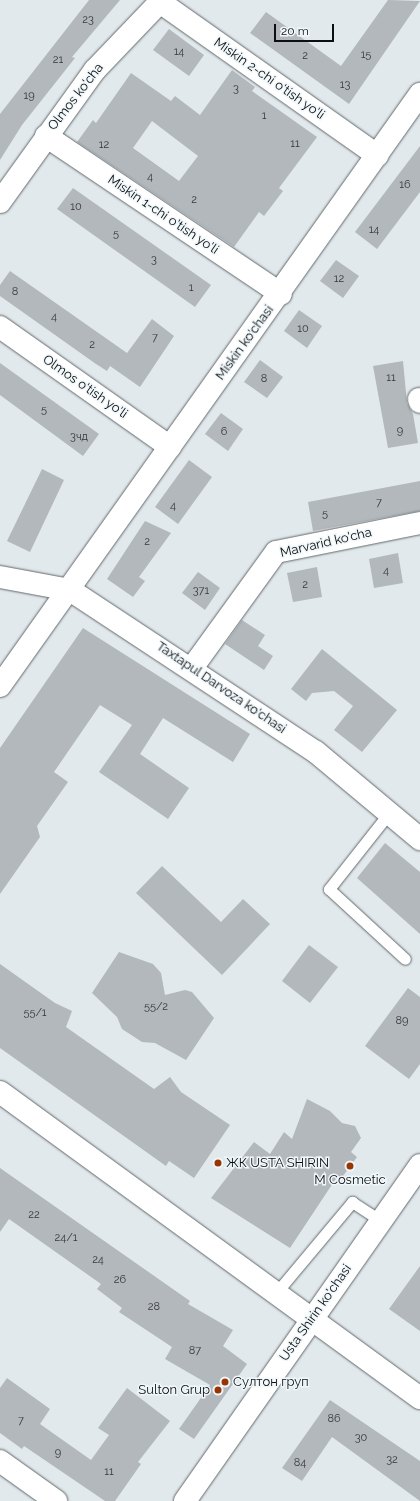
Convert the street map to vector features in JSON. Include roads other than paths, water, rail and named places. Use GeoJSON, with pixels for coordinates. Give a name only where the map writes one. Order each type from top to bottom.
{"type":"FeatureCollection","features":[{"type":"Feature","properties":{"kind":"street","name":"Olmos ko'cha"},"geometry":{"type":"LineString","coordinates":[[0,202],[46,136],[95,70],[161,1]]}},
{"type":"Feature","properties":{"kind":"street","name":"Miskin 2-chi o'tish yo'li"},"geometry":{"type":"LineString","coordinates":[[161,1],[377,155]]}},
{"type":"Feature","properties":{"kind":"street","name":"Miskin ko'chasi"},"geometry":{"type":"LineString","coordinates":[[0,686],[281,294],[420,94]]}},
{"type":"Feature","properties":{"kind":"street","name":"Miskin 1-chi o'tish yo'li"},"geometry":{"type":"LineString","coordinates":[[46,136],[281,294]]}},
{"type":"Feature","properties":{"kind":"street","name":"Olmos o'tish yo'li"},"geometry":{"type":"LineString","coordinates":[[0,327],[170,447]]}},
{"type":"Feature","properties":{"kind":"street","name":"Marvarid ko'cha"},"geometry":{"type":"LineString","coordinates":[[192,668],[276,552],[420,523]]}},
{"type":"Feature","properties":{"kind":"street","name":"Taxtapul Darvoza ko'chasi"},"geometry":{"type":"LineString","coordinates":[[0,576],[70,590],[192,668],[316,752],[420,839]]}},
{"type":"Feature","properties":{"kind":"street"},"geometry":{"type":"LineString","coordinates":[[0,1092],[420,1398]]}},
{"type":"Feature","properties":{"kind":"street","name":"Usta Shirin ko'chasi"},"geometry":{"type":"LineString","coordinates":[[185,1501],[381,1221],[417,1175]]}},
{"type":"Feature","properties":{"kind":"street"},"geometry":{"type":"LineString","coordinates":[[0,1460],[56,1501]]}},
{"type":"Feature","properties":{"kind":"lane"},"geometry":{"type":"LineString","coordinates":[[390,813],[329,889],[405,958]]}},
{"type":"Feature","properties":{"kind":"lane"},"geometry":{"type":"LineString","coordinates":[[276,1293],[352,1202],[381,1221]]}},
{"type":"Feature","properties":{"kind":"place","name":"ЖК USTA SHIRIN"},"geometry":{"type":"Point","coordinates":[218,1163]}},
{"type":"Feature","properties":{"kind":"place","name":"M Cosmetic"},"geometry":{"type":"Point","coordinates":[350,1166]}},
{"type":"Feature","properties":{"kind":"place","name":"Султон груп"},"geometry":{"type":"Point","coordinates":[225,1382]}},
{"type":"Feature","properties":{"kind":"place","name":"Sulton Grup"},"geometry":{"type":"Point","coordinates":[218,1390]}}]}
